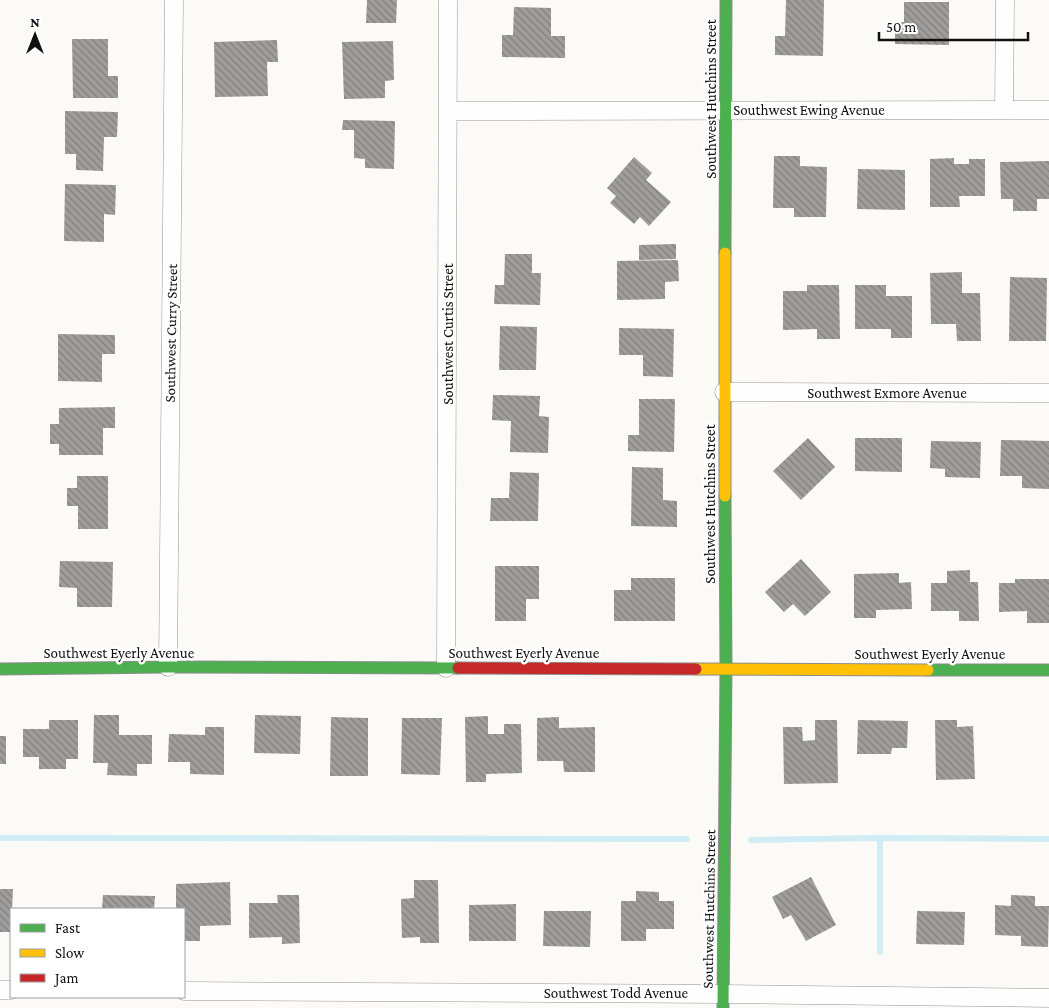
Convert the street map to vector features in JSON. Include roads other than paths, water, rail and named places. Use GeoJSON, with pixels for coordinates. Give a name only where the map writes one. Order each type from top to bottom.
{"type":"FeatureCollection","features":[{"type":"Feature","properties":{"kind":"street","name":"Southwest Curry Street"},"geometry":{"type":"LineString","coordinates":[[168,667],[174,0]]}},
{"type":"Feature","properties":{"kind":"street","name":"Southwest Curtis Street"},"geometry":{"type":"LineString","coordinates":[[446,668],[448,0]]}},
{"type":"Feature","properties":{"kind":"street","name":"Southwest Hutchins Street"},"geometry":{"type":"LineString","coordinates":[[723,1001],[726,668],[724,392],[726,0]]}},
{"type":"Feature","properties":{"kind":"street"},"geometry":{"type":"LineString","coordinates":[[1004,110],[1005,0]]}},
{"type":"Feature","properties":{"kind":"street","name":"Southwest Ewing Avenue"},"geometry":{"type":"LineString","coordinates":[[449,111],[1049,110]]}},
{"type":"Feature","properties":{"kind":"street","name":"Southwest Exmore Avenue"},"geometry":{"type":"LineString","coordinates":[[724,392],[1049,393]]}},
{"type":"Feature","properties":{"kind":"street","name":"Southwest Eyerly Avenue"},"geometry":{"type":"LineString","coordinates":[[0,668],[1049,670]]}},
{"type":"Feature","properties":{"kind":"street","name":"Southwest Todd Avenue"},"geometry":{"type":"LineString","coordinates":[[185,991],[723,1001],[1041,1002]]}},
{"type":"Feature","properties":{"kind":"waterway"},"geometry":{"type":"LineString","coordinates":[[0,838],[687,839]]}},
{"type":"Feature","properties":{"kind":"waterway"},"geometry":{"type":"LineString","coordinates":[[880,838],[880,952]]}},
{"type":"Feature","properties":{"kind":"waterway"},"geometry":{"type":"LineString","coordinates":[[751,840],[880,838],[1049,839]]}}]}
